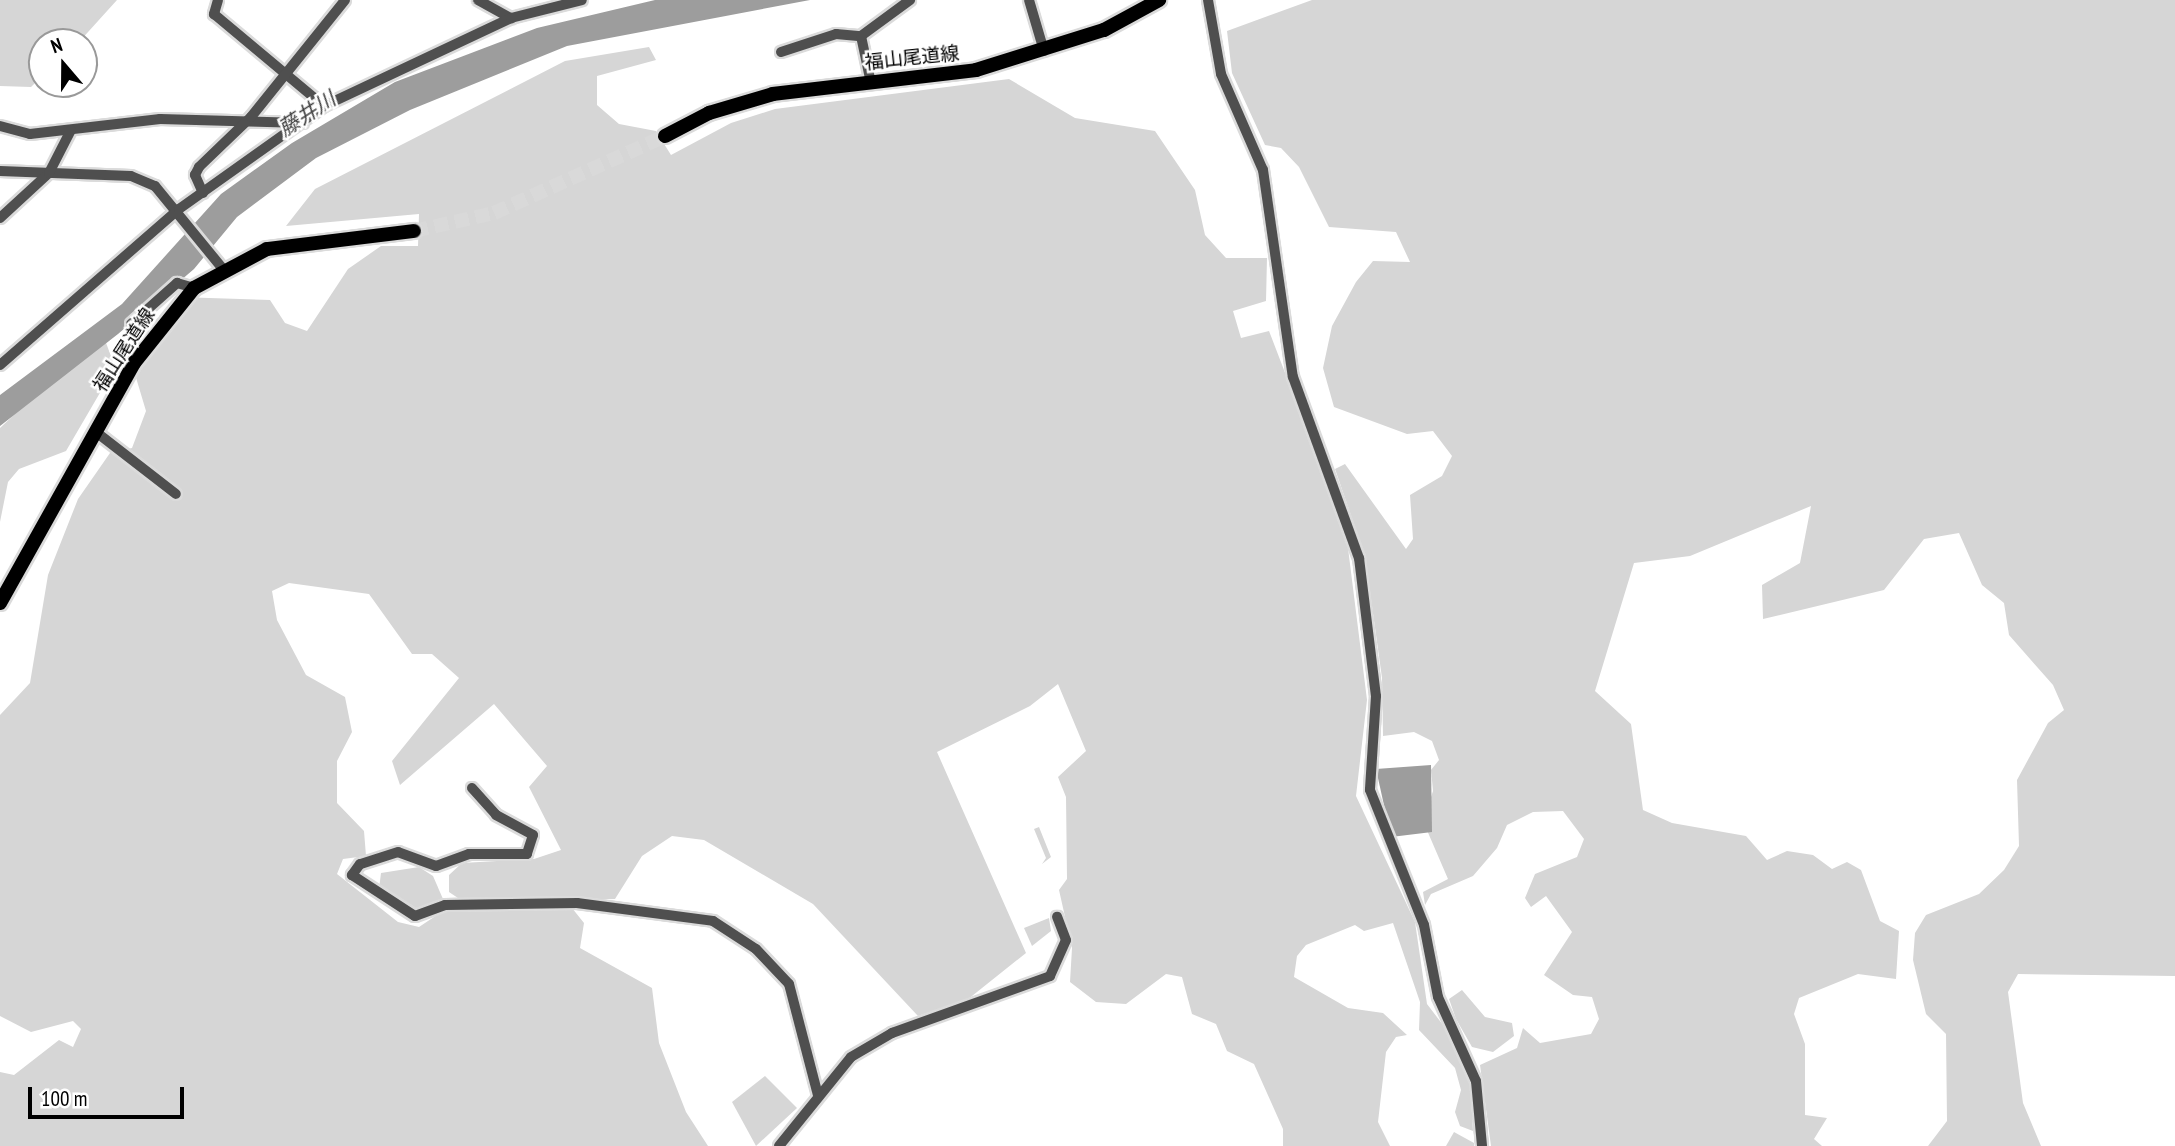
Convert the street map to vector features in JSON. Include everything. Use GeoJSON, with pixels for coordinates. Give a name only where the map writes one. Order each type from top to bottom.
{"type":"FeatureCollection","features":[{"type":"Feature","properties":{"kind":"main road","name":"福山尾道線"},"geometry":{"type":"LineString","coordinates":[[664,136],[709,113],[772,94],[976,70],[1044,51],[1159,0]]}},
{"type":"Feature","properties":{"kind":"main road","name":"福山尾道線"},"geometry":{"type":"LineString","coordinates":[[0,603],[134,363],[218,262],[297,243],[414,231]]}},
{"type":"Feature","properties":{"kind":"street"},"geometry":{"type":"LineString","coordinates":[[218,0],[214,14],[324,106]]}},
{"type":"Feature","properties":{"kind":"street"},"geometry":{"type":"LineString","coordinates":[[203,193],[195,175],[199,167],[251,117],[345,0]]}},
{"type":"Feature","properties":{"kind":"street"},"geometry":{"type":"LineString","coordinates":[[478,0],[511,18]]}},
{"type":"Feature","properties":{"kind":"street"},"geometry":{"type":"LineString","coordinates":[[0,365],[179,209],[324,106],[511,18],[582,0]]}},
{"type":"Feature","properties":{"kind":"street"},"geometry":{"type":"LineString","coordinates":[[782,52],[836,34],[862,36],[910,0]]}},
{"type":"Feature","properties":{"kind":"street"},"geometry":{"type":"LineString","coordinates":[[1029,0],[1044,51]]}},
{"type":"Feature","properties":{"kind":"street"},"geometry":{"type":"LineString","coordinates":[[1208,0],[1221,74],[1263,170],[1293,377],[1359,558],[1376,696],[1370,790],[1424,925],[1437,998],[1476,1081],[1482,1146]]}},
{"type":"Feature","properties":{"kind":"street"},"geometry":{"type":"LineString","coordinates":[[862,36],[871,83]]}},
{"type":"Feature","properties":{"kind":"street"},"geometry":{"type":"LineString","coordinates":[[0,126],[30,134],[160,119],[251,117],[303,123]]}},
{"type":"Feature","properties":{"kind":"street"},"geometry":{"type":"LineString","coordinates":[[0,218],[49,173],[71,130]]}},
{"type":"Feature","properties":{"kind":"street"},"geometry":{"type":"LineString","coordinates":[[0,172],[131,176],[155,186],[179,209],[218,262]]}},
{"type":"Feature","properties":{"kind":"street"},"geometry":{"type":"LineString","coordinates":[[131,324],[177,283],[194,288]]}},
{"type":"Feature","properties":{"kind":"street"},"geometry":{"type":"LineString","coordinates":[[96,432],[176,494]]}},
{"type":"Feature","properties":{"kind":"street"},"geometry":{"type":"LineString","coordinates":[[472,788],[496,815],[533,835],[527,854],[470,854],[436,866],[398,852],[360,864],[352,875],[415,916],[445,905],[577,902],[713,921],[756,949],[789,984],[818,1096]]}},
{"type":"Feature","properties":{"kind":"street"},"geometry":{"type":"LineString","coordinates":[[779,1146],[851,1057],[882,1039],[1049,976],[1066,940],[1057,917]]}},
{"type":"Feature","properties":{"kind":"shaded area"},"geometry":{"type":"Polygon","coordinates":[[[0,0],[117,0],[92,28],[28,28],[28,87],[0,86],[0,0]]]}},
{"type":"Feature","properties":{"kind":"shaded area"},"geometry":{"type":"Polygon","coordinates":[[[655,0],[810,0],[567,46],[410,110],[316,158],[237,217],[194,269],[118,334],[0,426],[0,395],[122,304],[221,194],[292,143],[395,82],[537,28],[655,0]]]}},
{"type":"Feature","properties":{"kind":"shaded area"},"geometry":{"type":"Polygon","coordinates":[[[1312,0],[2175,0],[2175,976],[2018,974],[2008,992],[2023,1103],[2041,1146],[1928,1146],[1947,1121],[1946,1034],[1926,1014],[1913,960],[1915,933],[1926,915],[1979,894],[2004,870],[2019,846],[2017,780],[2048,723],[2064,710],[2053,685],[2009,635],[2004,603],[1982,585],[1959,533],[1924,539],[1884,590],[1763,619],[1762,585],[1800,563],[1811,506],[1690,556],[1634,563],[1595,691],[1631,724],[1643,810],[1672,823],[1746,836],[1767,860],[1787,851],[1813,855],[1832,869],[1847,862],[1861,870],[1880,921],[1899,931],[1896,979],[1858,974],[1799,998],[1794,1014],[1805,1044],[1805,1115],[1827,1118],[1814,1139],[1822,1146],[1491,1146],[1480,1065],[1517,1048],[1523,1028],[1540,1043],[1591,1034],[1599,1019],[1592,997],[1573,995],[1544,975],[1572,932],[1546,896],[1531,907],[1525,898],[1535,874],[1577,857],[1584,839],[1563,811],[1533,812],[1507,825],[1497,848],[1473,876],[1431,894],[1425,905],[1423,892],[1448,879],[1423,821],[1433,791],[1431,770],[1439,760],[1432,741],[1414,732],[1383,736],[1382,678],[1365,556],[1335,469],[1345,464],[1406,549],[1413,539],[1410,495],[1442,476],[1452,456],[1433,431],[1407,434],[1334,407],[1323,368],[1332,326],[1356,282],[1373,261],[1410,262],[1396,232],[1329,227],[1299,167],[1281,148],[1265,145],[1232,73],[1227,31],[1312,0]]]}},
{"type":"Feature","properties":{"kind":"shaded area"},"geometry":{"type":"Polygon","coordinates":[[[649,47],[656,60],[597,76],[597,105],[619,124],[656,131],[671,155],[731,123],[775,109],[1009,79],[1075,118],[1155,131],[1195,190],[1205,235],[1226,258],[1267,258],[1266,301],[1233,311],[1241,338],[1269,331],[1346,532],[1367,700],[1356,796],[1415,922],[1427,1004],[1456,1042],[1470,1079],[1473,1131],[1460,1126],[1455,1112],[1461,1090],[1455,1068],[1419,1030],[1420,1002],[1393,923],[1364,931],[1355,925],[1306,945],[1297,956],[1294,977],[1348,1008],[1383,1013],[1407,1035],[1396,1037],[1386,1052],[1378,1122],[1390,1146],[1283,1146],[1283,1129],[1254,1064],[1227,1051],[1216,1024],[1192,1014],[1182,977],[1166,974],[1126,1004],[1096,1002],[1070,982],[1072,948],[1059,890],[1067,879],[1066,797],[1058,777],[1086,751],[1058,684],[1030,706],[937,752],[1026,953],[967,1000],[918,1016],[813,904],[704,840],[672,836],[642,856],[615,899],[464,902],[449,892],[449,875],[462,863],[534,859],[561,850],[529,787],[547,766],[494,704],[400,785],[392,761],[459,678],[432,654],[412,654],[369,594],[289,583],[272,591],[277,620],[306,675],[345,697],[352,732],[337,761],[337,803],[364,831],[366,856],[343,859],[337,874],[398,922],[419,927],[446,909],[572,908],[584,923],[580,948],[652,988],[659,1043],[686,1112],[708,1146],[0,1146],[0,1072],[14,1075],[59,1040],[73,1047],[81,1029],[73,1021],[31,1032],[0,1016],[0,715],[30,683],[48,575],[78,499],[110,453],[132,448],[146,411],[134,371],[141,352],[178,297],[270,300],[285,323],[307,331],[348,269],[381,246],[418,246],[419,214],[286,226],[315,189],[565,61],[649,47]]]}},
{"type":"Feature","properties":{"kind":"shaded area"},"geometry":{"type":"Polygon","coordinates":[[[102,332],[115,367],[66,451],[19,469],[8,482],[0,522],[0,428],[102,332]]]}},
{"type":"Feature","properties":{"kind":"shaded area"},"geometry":{"type":"Polygon","coordinates":[[[1431,765],[1432,832],[1391,837],[1376,769],[1431,765]]]}},
{"type":"Feature","properties":{"kind":"shaded area"},"geometry":{"type":"Polygon","coordinates":[[[1039,827],[1051,857],[1042,864],[1046,858],[1034,829],[1039,827]]]}},
{"type":"Feature","properties":{"kind":"shaded area"},"geometry":{"type":"Polygon","coordinates":[[[419,867],[433,876],[443,899],[407,911],[379,889],[381,873],[419,867]]]}},
{"type":"Feature","properties":{"kind":"shaded area"},"geometry":{"type":"Polygon","coordinates":[[[1049,918],[1051,931],[1032,946],[1024,928],[1049,918]]]}},
{"type":"Feature","properties":{"kind":"shaded area"},"geometry":{"type":"Polygon","coordinates":[[[1462,990],[1485,1017],[1512,1023],[1514,1036],[1493,1052],[1472,1047],[1456,1019],[1449,999],[1462,990]]]}},
{"type":"Feature","properties":{"kind":"shaded area"},"geometry":{"type":"Polygon","coordinates":[[[765,1076],[797,1108],[756,1146],[732,1102],[765,1076]]]}},
{"type":"Feature","properties":{"kind":"shaded area"},"geometry":{"type":"Polygon","coordinates":[[[1454,1132],[1474,1143],[1474,1146],[1446,1146],[1454,1132]]]}},
{"type":"Feature","properties":{"kind":"tunnel"},"geometry":{"type":"LineString","coordinates":[[414,231],[494,213],[665,136]]}},
{"type":"Feature","properties":{"kind":"water label","name":"藤井川"},"geometry":{"type":"Point","coordinates":[307,114]}}]}
